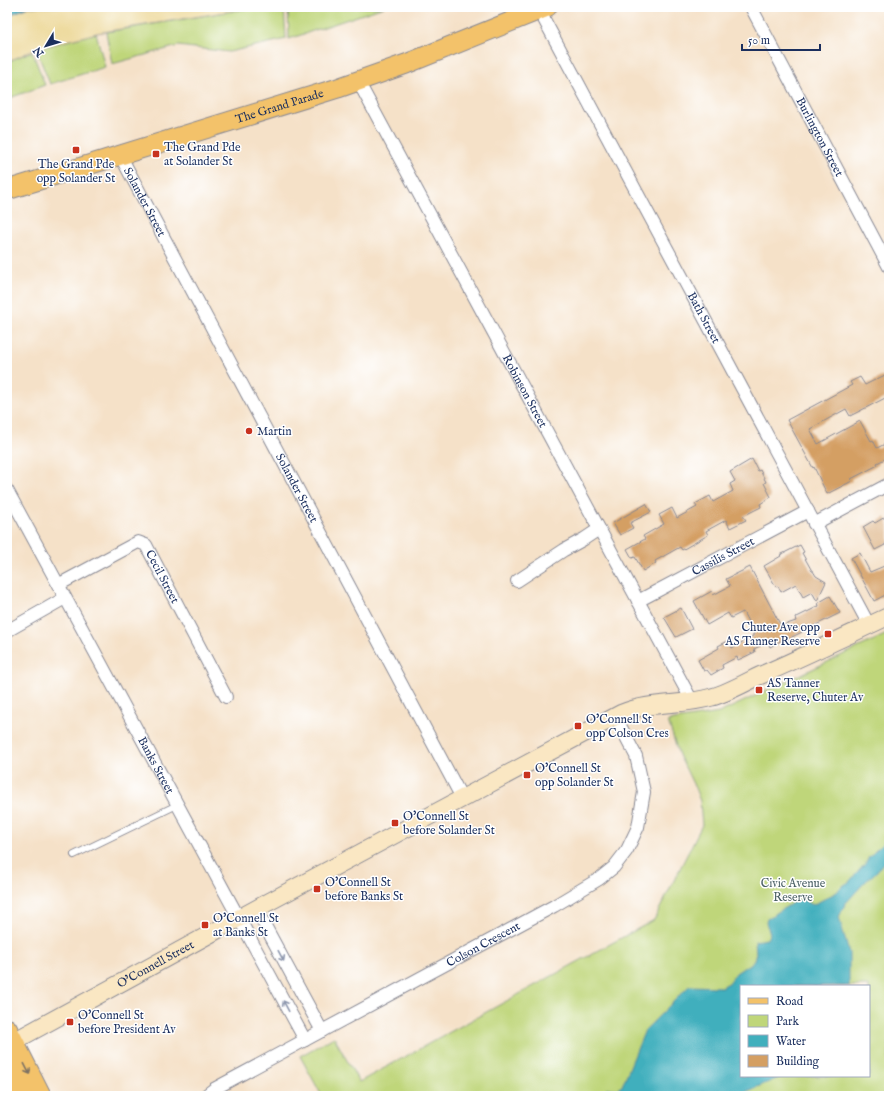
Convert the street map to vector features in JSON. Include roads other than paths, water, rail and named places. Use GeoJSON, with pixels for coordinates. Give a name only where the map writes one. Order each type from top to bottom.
{"type":"FeatureCollection","features":[{"type":"Feature","properties":{"kind":"highway"},"geometry":{"type":"LineString","coordinates":[[9,1038],[41,1096]]}},
{"type":"Feature","properties":{"kind":"highway"},"geometry":{"type":"LineString","coordinates":[[7,1063],[22,1096]]}},
{"type":"Feature","properties":{"kind":"main road","name":"The Grand Parade"},"geometry":{"type":"LineString","coordinates":[[7,179],[356,71],[517,7]]}},
{"type":"Feature","properties":{"kind":"main road","name":"The Grand Parade"},"geometry":{"type":"LineString","coordinates":[[7,190],[358,81],[543,9]]}},
{"type":"Feature","properties":{"kind":"main road","name":"O'Connell Street"},"geometry":{"type":"LineString","coordinates":[[9,1038],[256,910],[615,716],[631,709],[645,706],[692,701],[712,697],[775,670],[889,616]]}},
{"type":"Feature","properties":{"kind":"street","name":"Burlington Street"},"geometry":{"type":"LineString","coordinates":[[751,7],[889,267]]}},
{"type":"Feature","properties":{"kind":"street","name":"Bath Street"},"geometry":{"type":"LineString","coordinates":[[543,9],[814,524],[869,625]]}},
{"type":"Feature","properties":{"kind":"street","name":"Robinson Street"},"geometry":{"type":"LineString","coordinates":[[358,81],[692,701]]}},
{"type":"Feature","properties":{"kind":"street","name":"Solander Street"},"geometry":{"type":"LineString","coordinates":[[120,156],[462,798]]}},
{"type":"Feature","properties":{"kind":"street"},"geometry":{"type":"LineString","coordinates":[[814,524],[889,484]]}},
{"type":"Feature","properties":{"kind":"street","name":"Banks Street"},"geometry":{"type":"LineString","coordinates":[[7,490],[305,1040]]}},
{"type":"Feature","properties":{"kind":"street","name":"Cassilis Street"},"geometry":{"type":"LineString","coordinates":[[638,601],[808,511]]}},
{"type":"Feature","properties":{"kind":"street"},"geometry":{"type":"LineString","coordinates":[[518,580],[599,529]]}},
{"type":"Feature","properties":{"kind":"street","name":"Cecil Street"},"geometry":{"type":"LineString","coordinates":[[58,586],[138,542],[146,545],[226,697]]}},
{"type":"Feature","properties":{"kind":"street"},"geometry":{"type":"LineString","coordinates":[[7,631],[66,598]]}},
{"type":"Feature","properties":{"kind":"street","name":"Colson Crescent"},"geometry":{"type":"LineString","coordinates":[[205,1096],[214,1089],[554,906],[599,879],[614,867],[627,850],[638,827],[644,792],[636,756],[615,716]]}},
{"type":"Feature","properties":{"kind":"street"},"geometry":{"type":"LineString","coordinates":[[256,910],[322,1031]]}},
{"type":"Feature","properties":{"kind":"lane"},"geometry":{"type":"LineString","coordinates":[[74,855],[177,805]]}},
{"type":"Feature","properties":{"kind":"water"},"geometry":{"type":"Polygon","coordinates":[[[7,7],[28,7],[7,16],[7,7]]]}},
{"type":"Feature","properties":{"kind":"water"},"geometry":{"type":"Polygon","coordinates":[[[889,837],[889,859],[883,863],[845,904],[839,917],[849,953],[849,985],[740,985],[740,1077],[781,1077],[736,1096],[602,1096],[607,1088],[617,1089],[622,1086],[645,1030],[689,986],[721,987],[729,983],[736,973],[754,961],[756,953],[755,941],[767,939],[770,933],[766,923],[767,919],[794,902],[802,899],[813,905],[837,892],[841,887],[849,882],[865,864],[869,857],[889,837]]]}},
{"type":"Feature","properties":{"kind":"place","name":"The Grand Pde opp Solander St"},"geometry":{"type":"Point","coordinates":[76,150]}},
{"type":"Feature","properties":{"kind":"place","name":"The Grand Pde at Solander St"},"geometry":{"type":"Point","coordinates":[156,154]}},
{"type":"Feature","properties":{"kind":"place","name":"Martin"},"geometry":{"type":"Point","coordinates":[249,431]}},
{"type":"Feature","properties":{"kind":"place","name":"Chuter Ave opp AS Tanner Reserve"},"geometry":{"type":"Point","coordinates":[828,634]}},
{"type":"Feature","properties":{"kind":"place","name":"AS Tanner Reserve, Chuter Av"},"geometry":{"type":"Point","coordinates":[759,690]}},
{"type":"Feature","properties":{"kind":"place","name":"O'Connell St opp Colson Cres"},"geometry":{"type":"Point","coordinates":[578,726]}},
{"type":"Feature","properties":{"kind":"place","name":"O'Connell St opp Solander St"},"geometry":{"type":"Point","coordinates":[527,775]}},
{"type":"Feature","properties":{"kind":"place","name":"O'Connell St before Solander St"},"geometry":{"type":"Point","coordinates":[395,823]}},
{"type":"Feature","properties":{"kind":"place","name":"O'Connell St before Banks St"},"geometry":{"type":"Point","coordinates":[317,889]}},
{"type":"Feature","properties":{"kind":"place","name":"O'Connell St at Banks St"},"geometry":{"type":"Point","coordinates":[205,925]}},
{"type":"Feature","properties":{"kind":"place","name":"O'Connell St before President Av"},"geometry":{"type":"Point","coordinates":[70,1022]}},
{"type":"Feature","properties":{"kind":"park label","name":"Civic Avenue Reserve"},"geometry":{"type":"Point","coordinates":[793,890]}}]}
